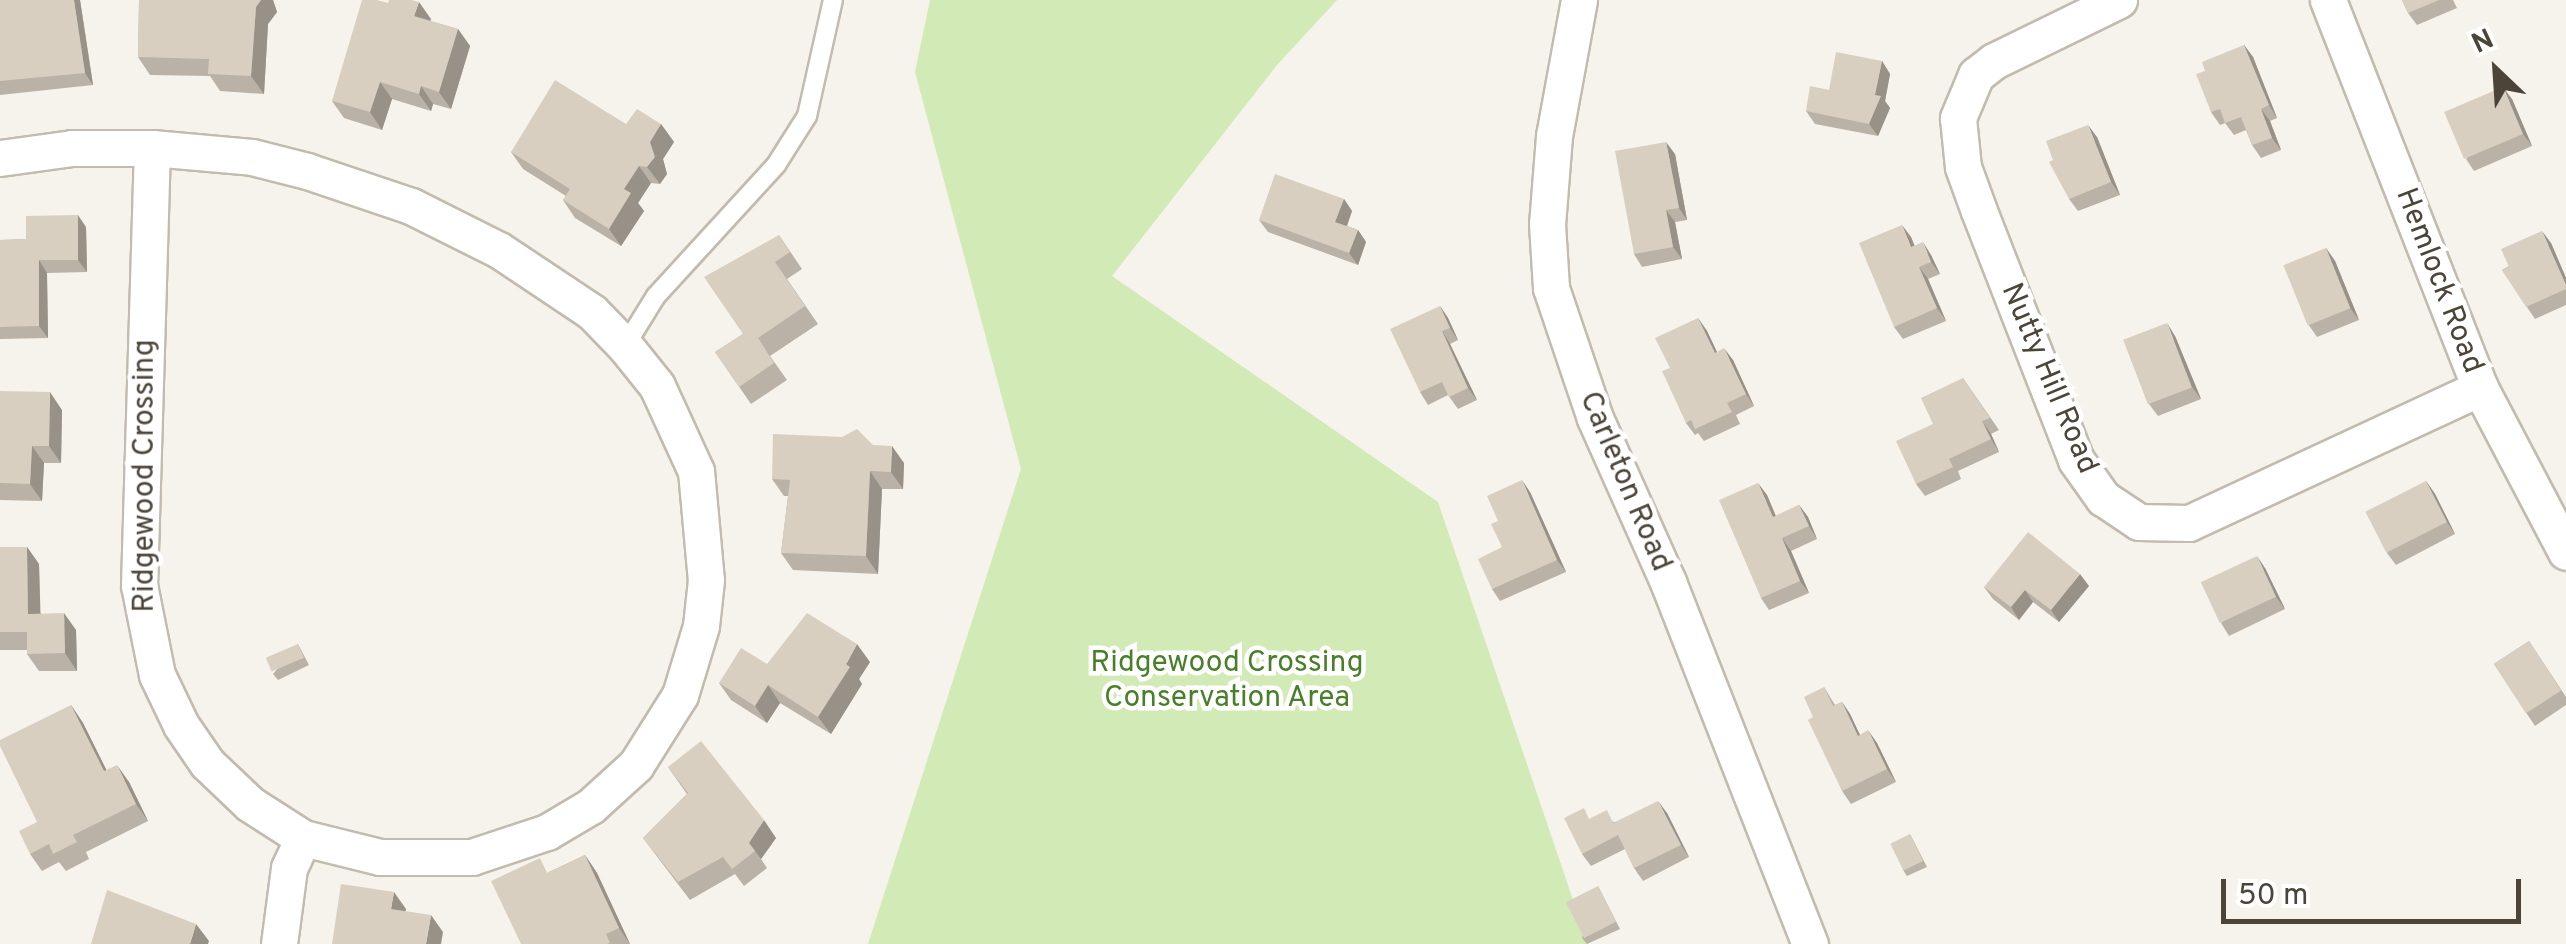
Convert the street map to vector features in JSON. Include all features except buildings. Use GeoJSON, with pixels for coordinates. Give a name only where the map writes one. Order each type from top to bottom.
{"type":"FeatureCollection","features":[{"type":"Feature","properties":{"kind":"street","name":"Carleton Road"},"geometry":{"type":"LineString","coordinates":[[1579,0],[1554,136],[1547,224],[1551,288],[1594,418],[1668,582],[1810,944]]}},
{"type":"Feature","properties":{"kind":"street","name":"Nutty Hill Road"},"geometry":{"type":"LineString","coordinates":[[2119,0],[1976,75],[1958,118],[1963,167],[1978,211],[2076,460],[2102,498],[2139,522],[2190,523],[2480,388]]}},
{"type":"Feature","properties":{"kind":"street","name":"Hemlock Road"},"geometry":{"type":"LineString","coordinates":[[2328,0],[2480,388],[2566,552]]}},
{"type":"Feature","properties":{"kind":"street","name":"Ridgewood Crossing"},"geometry":{"type":"LineString","coordinates":[[0,158],[72,148],[152,148],[252,157],[411,206],[499,250],[592,312],[626,346],[658,386],[696,471],[705,530],[700,626],[680,695],[661,729],[636,764],[591,806],[547,832],[472,857],[394,859],[302,838],[250,804],[207,763],[157,675],[146,631],[140,505],[152,148]]}},
{"type":"Feature","properties":{"kind":"street"},"geometry":{"type":"LineString","coordinates":[[279,944],[289,868],[302,838]]}},
{"type":"Feature","properties":{"kind":"lane"},"geometry":{"type":"LineString","coordinates":[[626,346],[656,296],[776,165],[807,116],[833,0]]}},
{"type":"Feature","properties":{"kind":"green space","name":"Ridgewood Crossing Conservation Area"},"geometry":{"type":"Polygon","coordinates":[[[930,0],[1337,0],[1277,65],[1112,276],[1438,502],[1588,944],[868,944],[1021,469],[915,72],[930,0]]]}}]}
